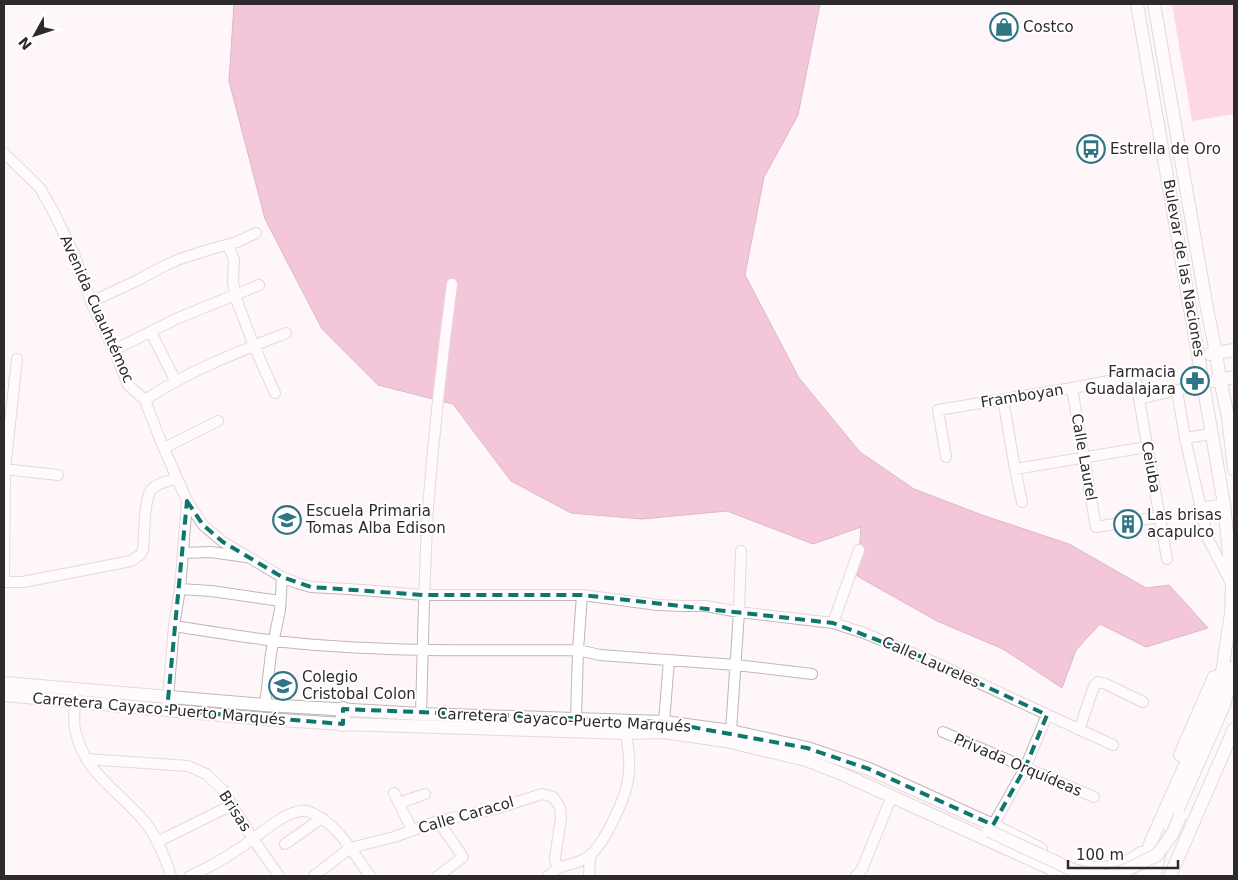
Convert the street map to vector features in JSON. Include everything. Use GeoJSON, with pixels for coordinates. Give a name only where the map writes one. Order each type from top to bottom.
{"type":"FeatureCollection","features":[{"type":"Feature","properties":{"kind":"highway"},"geometry":{"type":"LineString","coordinates":[[343,709],[343,724]]}},
{"type":"Feature","properties":{"kind":"main road","name":"Bulevar de las Naciones"},"geometry":{"type":"LineString","coordinates":[[1137,4],[1224,504],[1232,584],[1231,614],[1223,667],[1214,700],[1149,846],[1142,876]]}},
{"type":"Feature","properties":{"kind":"main road","name":"Bulevar de las Naciones"},"geometry":{"type":"LineString","coordinates":[[1154,4],[1206,303],[1228,417],[1234,469]]}},
{"type":"Feature","properties":{"kind":"main road"},"geometry":{"type":"LineString","coordinates":[[1199,355],[1234,350]]}},
{"type":"Feature","properties":{"kind":"main road"},"geometry":{"type":"LineString","coordinates":[[1203,384],[1234,377]]}},
{"type":"Feature","properties":{"kind":"main road"},"geometry":{"type":"LineString","coordinates":[[1228,417],[1234,443]]}},
{"type":"Feature","properties":{"kind":"main road"},"geometry":{"type":"LineString","coordinates":[[1133,876],[1191,729],[1225,651]]}},
{"type":"Feature","properties":{"kind":"main road"},"geometry":{"type":"LineString","coordinates":[[1154,876],[1160,849],[1224,705],[1234,667]]}},
{"type":"Feature","properties":{"kind":"main road","name":"Carretera Cayaco-Puerto Marqués"},"geometry":{"type":"LineString","coordinates":[[4,683],[265,705],[421,714],[664,722],[730,731],[807,748],[869,769],[1096,876]]}},
{"type":"Feature","properties":{"kind":"main road","name":"Carretera Cayaco-Puerto Marqués"},"geometry":{"type":"LineString","coordinates":[[4,695],[265,719],[343,724],[626,733],[663,732],[726,742],[806,760],[842,774],[1067,876]]}},
{"type":"Feature","properties":{"kind":"main road"},"geometry":{"type":"LineString","coordinates":[[842,774],[876,779],[991,828],[1073,870],[1108,876],[1124,871],[1156,855],[1172,835],[1234,699]]}},
{"type":"Feature","properties":{"kind":"main road"},"geometry":{"type":"LineString","coordinates":[[1170,876],[1234,730]]}},
{"type":"Feature","properties":{"kind":"main road"},"geometry":{"type":"LineString","coordinates":[[1078,867],[1113,867],[1130,861],[1141,853]]}},
{"type":"Feature","properties":{"kind":"street","name":"Avenida Cuauhtémoc"},"geometry":{"type":"LineString","coordinates":[[4,153],[40,188],[54,213],[74,254],[92,302],[128,386],[145,400],[187,501],[167,710]]}},
{"type":"Feature","properties":{"kind":"street"},"geometry":{"type":"LineString","coordinates":[[92,302],[180,259],[238,242],[256,233]]}},
{"type":"Feature","properties":{"kind":"street"},"geometry":{"type":"LineString","coordinates":[[228,244],[234,260],[233,282],[235,296],[275,393]]}},
{"type":"Feature","properties":{"kind":"street"},"geometry":{"type":"LineString","coordinates":[[114,350],[176,319],[235,296],[259,284]]}},
{"type":"Feature","properties":{"kind":"street"},"geometry":{"type":"LineString","coordinates":[[421,714],[428,508],[442,360],[452,284]]}},
{"type":"Feature","properties":{"kind":"street"},"geometry":{"type":"LineString","coordinates":[[151,332],[176,382]]}},
{"type":"Feature","properties":{"kind":"street"},"geometry":{"type":"LineString","coordinates":[[145,400],[163,388],[224,358],[286,333]]}},
{"type":"Feature","properties":{"kind":"street"},"geometry":{"type":"LineString","coordinates":[[17,359],[4,469],[4,582],[23,582],[131,561],[140,555],[143,550],[146,503],[151,490],[159,484],[177,478]]}},
{"type":"Feature","properties":{"kind":"street","name":"Framboyan"},"geometry":{"type":"LineString","coordinates":[[946,458],[938,410],[1135,376]]}},
{"type":"Feature","properties":{"kind":"street","name":"Ceiuba"},"geometry":{"type":"LineString","coordinates":[[1135,376],[1167,558]]}},
{"type":"Feature","properties":{"kind":"street"},"geometry":{"type":"LineString","coordinates":[[1139,399],[1203,384]]}},
{"type":"Feature","properties":{"kind":"street","name":"Calle Laurel"},"geometry":{"type":"LineString","coordinates":[[1072,388],[1096,527],[1159,517]]}},
{"type":"Feature","properties":{"kind":"street"},"geometry":{"type":"LineString","coordinates":[[1177,391],[1185,438],[1208,539],[1232,584]]}},
{"type":"Feature","properties":{"kind":"street"},"geometry":{"type":"LineString","coordinates":[[1003,399],[1022,502]]}},
{"type":"Feature","properties":{"kind":"street"},"geometry":{"type":"LineString","coordinates":[[164,448],[218,421]]}},
{"type":"Feature","properties":{"kind":"street"},"geometry":{"type":"LineString","coordinates":[[1185,438],[1212,434]]}},
{"type":"Feature","properties":{"kind":"street"},"geometry":{"type":"LineString","coordinates":[[1015,470],[1147,447]]}},
{"type":"Feature","properties":{"kind":"street"},"geometry":{"type":"LineString","coordinates":[[4,469],[58,475]]}},
{"type":"Feature","properties":{"kind":"street","name":"Calle Laureles"},"geometry":{"type":"LineString","coordinates":[[187,501],[203,525],[223,542],[282,577],[311,588],[424,595],[582,595],[658,605],[706,606],[739,612],[833,623],[864,633],[927,659],[1113,745]]}},
{"type":"Feature","properties":{"kind":"street"},"geometry":{"type":"LineString","coordinates":[[1201,508],[1224,504]]}},
{"type":"Feature","properties":{"kind":"street"},"geometry":{"type":"LineString","coordinates":[[833,623],[859,550]]}},
{"type":"Feature","properties":{"kind":"street"},"geometry":{"type":"LineString","coordinates":[[730,731],[736,665],[741,551]]}},
{"type":"Feature","properties":{"kind":"street"},"geometry":{"type":"LineString","coordinates":[[183,553],[211,552],[252,558]]}},
{"type":"Feature","properties":{"kind":"street"},"geometry":{"type":"LineString","coordinates":[[265,705],[271,653],[280,610],[282,577]]}},
{"type":"Feature","properties":{"kind":"street"},"geometry":{"type":"LineString","coordinates":[[180,589],[211,591],[280,601]]}},
{"type":"Feature","properties":{"kind":"street"},"geometry":{"type":"LineString","coordinates":[[576,718],[582,595]]}},
{"type":"Feature","properties":{"kind":"street"},"geometry":{"type":"LineString","coordinates":[[174,626],[274,641],[332,647],[422,650],[578,650],[600,655],[736,665],[812,674]]}},
{"type":"Feature","properties":{"kind":"street"},"geometry":{"type":"LineString","coordinates":[[664,722],[669,660]]}},
{"type":"Feature","properties":{"kind":"street"},"geometry":{"type":"LineString","coordinates":[[1079,730],[1094,686],[1098,682],[1143,702]]}},
{"type":"Feature","properties":{"kind":"street"},"geometry":{"type":"LineString","coordinates":[[75,702],[74,728],[86,759],[98,775],[144,821],[165,858],[171,876]]}},
{"type":"Feature","properties":{"kind":"street"},"geometry":{"type":"LineString","coordinates":[[991,828],[1025,768],[1047,715]]}},
{"type":"Feature","properties":{"kind":"street","name":"Privada Orquídeas"},"geometry":{"type":"LineString","coordinates":[[943,732],[1094,797]]}},
{"type":"Feature","properties":{"kind":"street"},"geometry":{"type":"LineString","coordinates":[[548,876],[557,870],[579,863],[590,855],[604,836],[616,814],[628,779],[629,767],[626,733]]}},
{"type":"Feature","properties":{"kind":"street","name":"Brisas"},"geometry":{"type":"LineString","coordinates":[[86,759],[188,766],[206,774],[223,790],[253,839],[279,876]]}},
{"type":"Feature","properties":{"kind":"street"},"geometry":{"type":"LineString","coordinates":[[412,830],[397,798],[425,794]]}},
{"type":"Feature","properties":{"kind":"street","name":"Calle Caracol"},"geometry":{"type":"LineString","coordinates":[[314,876],[350,848],[394,837],[438,821],[494,809],[542,794],[553,797],[560,807],[561,818],[555,858],[557,870]]}},
{"type":"Feature","properties":{"kind":"street"},"geometry":{"type":"LineString","coordinates":[[856,876],[862,869],[892,796]]}},
{"type":"Feature","properties":{"kind":"street"},"geometry":{"type":"LineString","coordinates":[[157,842],[232,805]]}},
{"type":"Feature","properties":{"kind":"street"},"geometry":{"type":"LineString","coordinates":[[190,876],[238,850],[274,823],[293,812],[307,811],[322,818],[334,829],[370,876]]}},
{"type":"Feature","properties":{"kind":"street"},"geometry":{"type":"LineString","coordinates":[[285,844],[322,818]]}},
{"type":"Feature","properties":{"kind":"street"},"geometry":{"type":"LineString","coordinates":[[438,821],[463,857],[438,876]]}},
{"type":"Feature","properties":{"kind":"street"},"geometry":{"type":"LineString","coordinates":[[589,876],[590,855]]}},
{"type":"Feature","properties":{"kind":"highlighted area"},"geometry":{"type":"Polygon","coordinates":[[[187,501],[203,525],[223,542],[282,577],[311,587],[424,595],[582,595],[833,623],[927,659],[1047,715],[1025,768],[993,825],[869,769],[807,748],[664,722],[343,709],[343,724],[167,710],[187,501]]]}},
{"type":"Feature","properties":{"kind":"shaded area"},"geometry":{"type":"Polygon","coordinates":[[[234,4],[820,4],[798,115],[764,177],[745,275],[799,378],[860,452],[914,489],[982,515],[1069,544],[1146,588],[1169,585],[1208,628],[1146,647],[1100,624],[1076,650],[1062,688],[1003,649],[937,621],[857,576],[861,527],[813,544],[727,511],[642,519],[571,513],[511,481],[453,404],[378,385],[322,329],[265,219],[229,81],[234,4]]]}},
{"type":"Feature","properties":{"kind":"shaded area"},"geometry":{"type":"Polygon","coordinates":[[[1172,4],[1234,4],[1234,114],[1192,121],[1172,4]]]}},
{"type":"Feature","properties":{"kind":"place","name":"Costco"},"geometry":{"type":"Point","coordinates":[1004,27]}},
{"type":"Feature","properties":{"kind":"place","name":"Estrella de Oro"},"geometry":{"type":"Point","coordinates":[1091,149]}},
{"type":"Feature","properties":{"kind":"place","name":"Farmacia Guadalajara"},"geometry":{"type":"Point","coordinates":[1195,381]}},
{"type":"Feature","properties":{"kind":"place","name":"Escuela Primaria Tomas Alba Edison"},"geometry":{"type":"Point","coordinates":[287,520]}},
{"type":"Feature","properties":{"kind":"place","name":"Las brisas acapulco"},"geometry":{"type":"Point","coordinates":[1128,524]}},
{"type":"Feature","properties":{"kind":"place","name":"Colegio Cristobal Colon"},"geometry":{"type":"Point","coordinates":[283,686]}}]}
